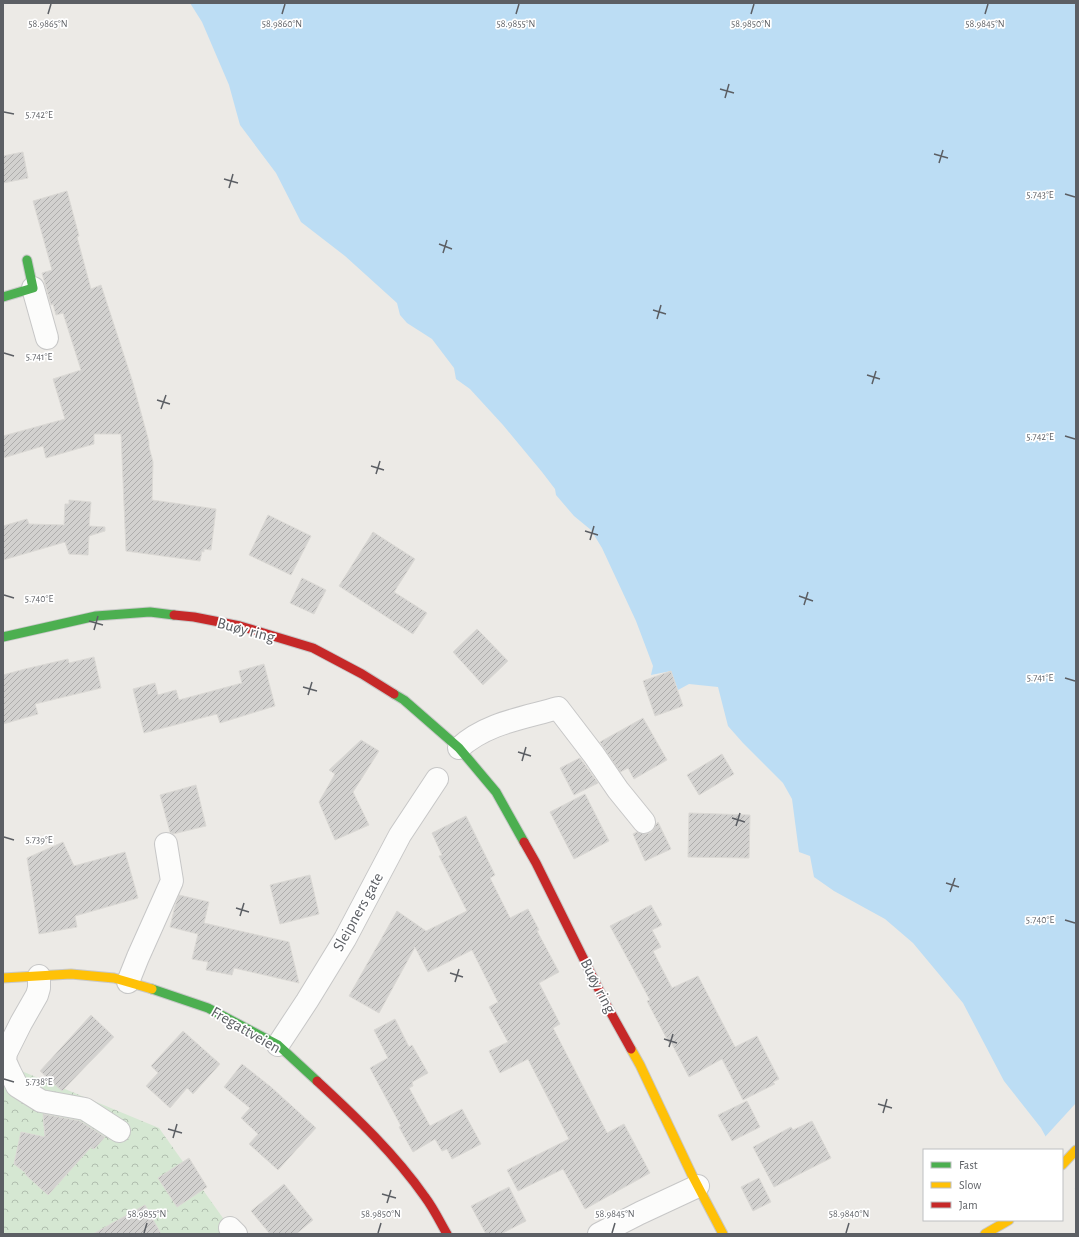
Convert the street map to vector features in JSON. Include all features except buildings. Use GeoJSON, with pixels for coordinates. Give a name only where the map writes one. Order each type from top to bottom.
{"type":"FeatureCollection","features":[{"type":"Feature","properties":{"kind":"street"},"geometry":{"type":"LineString","coordinates":[[26,260],[47,338]]}},
{"type":"Feature","properties":{"kind":"street"},"geometry":{"type":"LineString","coordinates":[[3,296],[33,288]]}},
{"type":"Feature","properties":{"kind":"street","name":"Buøy ring"},"geometry":{"type":"LineString","coordinates":[[3,638],[79,619],[150,612],[194,617],[240,626],[312,648],[362,674],[404,700],[459,748],[496,792],[536,863],[607,1006],[640,1065],[698,1186],[723,1233]]}},
{"type":"Feature","properties":{"kind":"street"},"geometry":{"type":"LineString","coordinates":[[459,748],[478,734],[521,717],[558,708],[594,755],[618,790],[644,822]]}},
{"type":"Feature","properties":{"kind":"street","name":"Sleipners gate"},"geometry":{"type":"LineString","coordinates":[[278,1045],[345,939],[400,836],[437,778]]}},
{"type":"Feature","properties":{"kind":"street"},"geometry":{"type":"LineString","coordinates":[[128,982],[172,881],[166,844]]}},
{"type":"Feature","properties":{"kind":"street","name":"Fregattveien"},"geometry":{"type":"LineString","coordinates":[[3,978],[71,974],[114,978],[166,992],[208,1008],[278,1045],[354,1115],[396,1160],[426,1198],[447,1234]]}},
{"type":"Feature","properties":{"kind":"street"},"geometry":{"type":"LineString","coordinates":[[39,976],[39,988],[37,995],[20,1023],[6,1054],[5,1061],[17,1086],[41,1101],[85,1109],[119,1130]]}},
{"type":"Feature","properties":{"kind":"street"},"geometry":{"type":"LineString","coordinates":[[1063,1164],[1076,1150]]}},
{"type":"Feature","properties":{"kind":"street"},"geometry":{"type":"LineString","coordinates":[[599,1234],[698,1186]]}},
{"type":"Feature","properties":{"kind":"street"},"geometry":{"type":"LineString","coordinates":[[985,1234],[1007,1221]]}},
{"type":"Feature","properties":{"kind":"street"},"geometry":{"type":"LineString","coordinates":[[1000,1234],[1008,1221]]}},
{"type":"Feature","properties":{"kind":"green space"},"geometry":{"type":"Polygon","coordinates":[[[7,1065],[159,1128],[230,1228],[229,1234],[3,1234],[3,1068],[7,1065]]]}},
{"type":"Feature","properties":{"kind":"water"},"geometry":{"type":"Polygon","coordinates":[[[190,3],[1076,3],[1076,1191],[1063,1168],[1063,1149],[1052,1149],[1041,1128],[1004,1081],[963,1003],[913,943],[885,919],[834,891],[814,877],[810,856],[799,852],[792,799],[783,783],[728,726],[718,687],[689,684],[678,690],[671,671],[651,675],[653,666],[636,621],[602,548],[591,530],[574,516],[556,495],[555,489],[503,425],[470,389],[456,379],[454,368],[432,339],[407,323],[400,315],[397,303],[345,256],[301,222],[276,173],[240,125],[229,85],[202,22],[190,3]]]}},
{"type":"Feature","properties":{"kind":"pier"},"geometry":{"type":"Polygon","coordinates":[[[1076,1103],[1076,1187],[1073,1190],[1063,1172],[1063,1149],[1050,1149],[1044,1138],[1076,1103]]]}},
{"type":"Feature","properties":{"kind":"traffic: fast"},"geometry":{"type":"LineString","coordinates":[[3,297],[33,288],[27,260]]}},
{"type":"Feature","properties":{"kind":"traffic: fast"},"geometry":{"type":"LineString","coordinates":[[3,637],[96,616],[150,612],[174,615]]}},
{"type":"Feature","properties":{"kind":"traffic: fast"},"geometry":{"type":"LineString","coordinates":[[394,694],[404,700],[459,748],[496,792],[524,842]]}},
{"type":"Feature","properties":{"kind":"traffic: fast"},"geometry":{"type":"LineString","coordinates":[[152,989],[208,1008],[278,1045],[317,1081]]}},
{"type":"Feature","properties":{"kind":"traffic: slow"},"geometry":{"type":"LineString","coordinates":[[3,978],[71,974],[114,978],[152,989]]}},
{"type":"Feature","properties":{"kind":"traffic: slow"},"geometry":{"type":"LineString","coordinates":[[631,1049],[692,1175],[723,1234]]}},
{"type":"Feature","properties":{"kind":"traffic: slow"},"geometry":{"type":"LineString","coordinates":[[1063,1164],[1076,1150]]}},
{"type":"Feature","properties":{"kind":"traffic: slow"},"geometry":{"type":"LineString","coordinates":[[985,1234],[1007,1221]]}},
{"type":"Feature","properties":{"kind":"traffic: jam"},"geometry":{"type":"LineString","coordinates":[[174,615],[194,617],[240,626],[313,648],[362,674],[394,694]]}},
{"type":"Feature","properties":{"kind":"traffic: jam"},"geometry":{"type":"LineString","coordinates":[[524,842],[536,863],[607,1006],[631,1049]]}},
{"type":"Feature","properties":{"kind":"traffic: jam"},"geometry":{"type":"LineString","coordinates":[[317,1081],[360,1122],[401,1166],[428,1202],[447,1234]]}}]}
